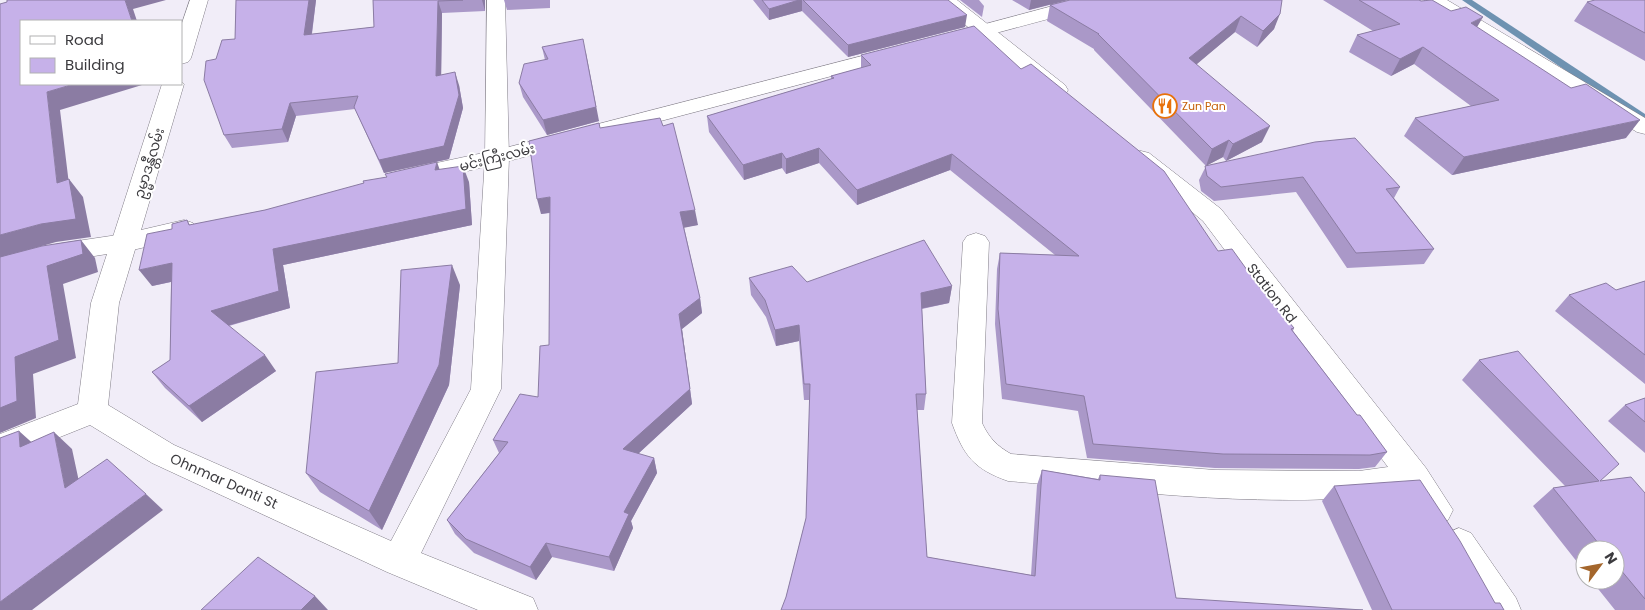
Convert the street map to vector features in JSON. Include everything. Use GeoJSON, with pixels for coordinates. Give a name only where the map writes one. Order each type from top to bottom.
{"type":"FeatureCollection","features":[{"type":"Feature","properties":{"kind":"street"},"geometry":{"type":"LineString","coordinates":[[182,55],[199,0]]}},
{"type":"Feature","properties":{"kind":"street"},"geometry":{"type":"LineString","coordinates":[[399,561],[486,389],[497,157],[496,0]]}},
{"type":"Feature","properties":{"kind":"street"},"geometry":{"type":"LineString","coordinates":[[946,0],[1075,104]]}},
{"type":"Feature","properties":{"kind":"street","name":"မင်းကြီးလမ်း"},"geometry":{"type":"LineString","coordinates":[[392,181],[497,157],[1097,0]]}},
{"type":"Feature","properties":{"kind":"street"},"geometry":{"type":"LineString","coordinates":[[1434,0],[1645,127]]}},
{"type":"Feature","properties":{"kind":"street","name":"ဥမ္မာဒန္တီလမ်း"},"geometry":{"type":"LineString","coordinates":[[124,243],[173,85]]}},
{"type":"Feature","properties":{"kind":"street","name":"Station Rd"},"geometry":{"type":"LineString","coordinates":[[1121,141],[1212,215],[1415,478],[1503,610]]}},
{"type":"Feature","properties":{"kind":"street"},"geometry":{"type":"LineString","coordinates":[[0,270],[57,253],[124,243],[201,225]]}},
{"type":"Feature","properties":{"kind":"street"},"geometry":{"type":"LineString","coordinates":[[976,242],[968,423],[975,445],[989,458],[1008,467],[1215,484],[1359,485],[1415,478]]}},
{"type":"Feature","properties":{"kind":"street"},"geometry":{"type":"LineString","coordinates":[[0,448],[92,411],[105,302],[124,243]]}},
{"type":"Feature","properties":{"kind":"street","name":"Ohnmar Danti St"},"geometry":{"type":"LineString","coordinates":[[92,411],[163,454],[399,561],[520,610]]}},
{"type":"Feature","properties":{"kind":"building"},"geometry":{"type":"Polygon","coordinates":[[[7,0],[125,0],[132,20],[20,20],[20,85],[71,85],[47,92],[57,183],[69,179],[76,219],[41,224],[0,235],[0,4],[7,2],[7,0]]]}},
{"type":"Feature","properties":{"kind":"building"},"geometry":{"type":"Polygon","coordinates":[[[236,0],[309,0],[304,35],[374,27],[373,0],[463,0],[438,1],[436,76],[455,72],[459,95],[444,146],[379,160],[354,107],[358,96],[290,103],[282,129],[224,135],[204,80],[206,61],[216,59],[222,40],[235,39],[236,0]]]}},
{"type":"Feature","properties":{"kind":"building"},"geometry":{"type":"Polygon","coordinates":[[[762,0],[799,0],[769,9],[762,0]]]}},
{"type":"Feature","properties":{"kind":"building"},"geometry":{"type":"Polygon","coordinates":[[[803,0],[948,0],[967,15],[848,45],[803,0]]]}},
{"type":"Feature","properties":{"kind":"building"},"geometry":{"type":"Polygon","coordinates":[[[1070,0],[1282,0],[1280,14],[1263,31],[1241,16],[1189,58],[1270,126],[1233,144],[1229,140],[1212,149],[1099,34],[1050,5],[1070,0]]]}},
{"type":"Feature","properties":{"kind":"building"},"geometry":{"type":"Polygon","coordinates":[[[1359,0],[1432,0],[1451,11],[1466,7],[1483,17],[1471,23],[1571,88],[1586,84],[1640,120],[1464,157],[1415,118],[1499,100],[1423,47],[1400,59],[1357,35],[1400,24],[1359,0]]]}},
{"type":"Feature","properties":{"kind":"building"},"geometry":{"type":"Polygon","coordinates":[[[1595,0],[1645,0],[1645,33],[1587,2],[1595,0]]]}},
{"type":"Feature","properties":{"kind":"building"},"geometry":{"type":"Polygon","coordinates":[[[974,26],[1021,69],[1031,64],[1164,171],[1218,251],[1232,249],[1260,288],[1294,328],[1291,329],[1387,452],[1370,455],[1223,454],[1093,444],[1084,396],[1006,384],[998,309],[1000,253],[1079,256],[952,154],[857,190],[819,148],[786,159],[782,153],[743,165],[707,116],[871,65],[861,55],[974,26]]]}},
{"type":"Feature","properties":{"kind":"building"},"geometry":{"type":"Polygon","coordinates":[[[583,39],[596,107],[543,120],[519,83],[524,64],[548,59],[542,47],[583,39]]]}},
{"type":"Feature","properties":{"kind":"building"},"geometry":{"type":"Polygon","coordinates":[[[660,118],[663,126],[673,123],[695,210],[680,212],[700,298],[679,314],[690,389],[623,449],[654,458],[624,512],[629,514],[609,557],[546,543],[530,567],[466,539],[447,520],[508,442],[493,440],[520,394],[538,397],[540,346],[549,345],[550,197],[537,199],[529,141],[599,123],[600,128],[660,118]]]}},
{"type":"Feature","properties":{"kind":"building"},"geometry":{"type":"Polygon","coordinates":[[[1355,138],[1400,187],[1386,189],[1434,249],[1356,253],[1303,177],[1221,187],[1207,176],[1205,166],[1315,142],[1355,138]]]}},
{"type":"Feature","properties":{"kind":"building"},"geometry":{"type":"Polygon","coordinates":[[[437,162],[435,170],[463,166],[466,209],[273,249],[279,291],[211,311],[265,355],[189,406],[152,372],[170,360],[172,263],[139,270],[147,234],[172,229],[172,224],[187,220],[189,225],[265,210],[364,183],[363,181],[387,177],[385,174],[437,162]]]}},
{"type":"Feature","properties":{"kind":"building"},"geometry":{"type":"Polygon","coordinates":[[[81,240],[83,254],[47,266],[59,340],[15,357],[17,401],[0,408],[0,257],[42,246],[81,240]]]}},
{"type":"Feature","properties":{"kind":"building"},"geometry":{"type":"Polygon","coordinates":[[[924,240],[952,286],[921,293],[926,394],[916,394],[927,557],[1035,576],[1042,470],[1100,480],[1100,475],[1155,480],[1176,598],[1363,610],[781,610],[806,518],[810,384],[804,384],[799,325],[775,330],[765,300],[749,278],[792,266],[807,282],[924,240]]]}},
{"type":"Feature","properties":{"kind":"building"},"geometry":{"type":"Polygon","coordinates":[[[452,265],[439,365],[369,511],[306,473],[316,372],[398,363],[401,270],[452,265]]]}},
{"type":"Feature","properties":{"kind":"building"},"geometry":{"type":"Polygon","coordinates":[[[1645,281],[1645,355],[1569,295],[1606,283],[1616,290],[1645,281]]]}},
{"type":"Feature","properties":{"kind":"building"},"geometry":{"type":"Polygon","coordinates":[[[1518,351],[1619,464],[1600,481],[1631,477],[1645,493],[1645,599],[1625,575],[1625,540],[1596,540],[1553,488],[1599,481],[1479,360],[1518,351]]]}},
{"type":"Feature","properties":{"kind":"building"},"geometry":{"type":"Polygon","coordinates":[[[1645,398],[1645,422],[1625,405],[1645,398]]]}},
{"type":"Feature","properties":{"kind":"building"},"geometry":{"type":"Polygon","coordinates":[[[19,431],[20,447],[54,432],[65,488],[107,459],[146,494],[0,602],[0,438],[19,431]]]}},
{"type":"Feature","properties":{"kind":"building"},"geometry":{"type":"Polygon","coordinates":[[[1420,480],[1460,541],[1495,603],[1500,603],[1504,610],[1392,610],[1334,486],[1420,480]]]}},
{"type":"Feature","properties":{"kind":"building"},"geometry":{"type":"Polygon","coordinates":[[[258,557],[315,596],[301,610],[201,610],[258,557]]]}},
{"type":"Feature","properties":{"kind":"waterway"},"geometry":{"type":"LineString","coordinates":[[1466,0],[1638,115],[1645,117]]}},
{"type":"Feature","properties":{"kind":"place","name":"Zun Pan"},"geometry":{"type":"Point","coordinates":[1165,106]}}]}
